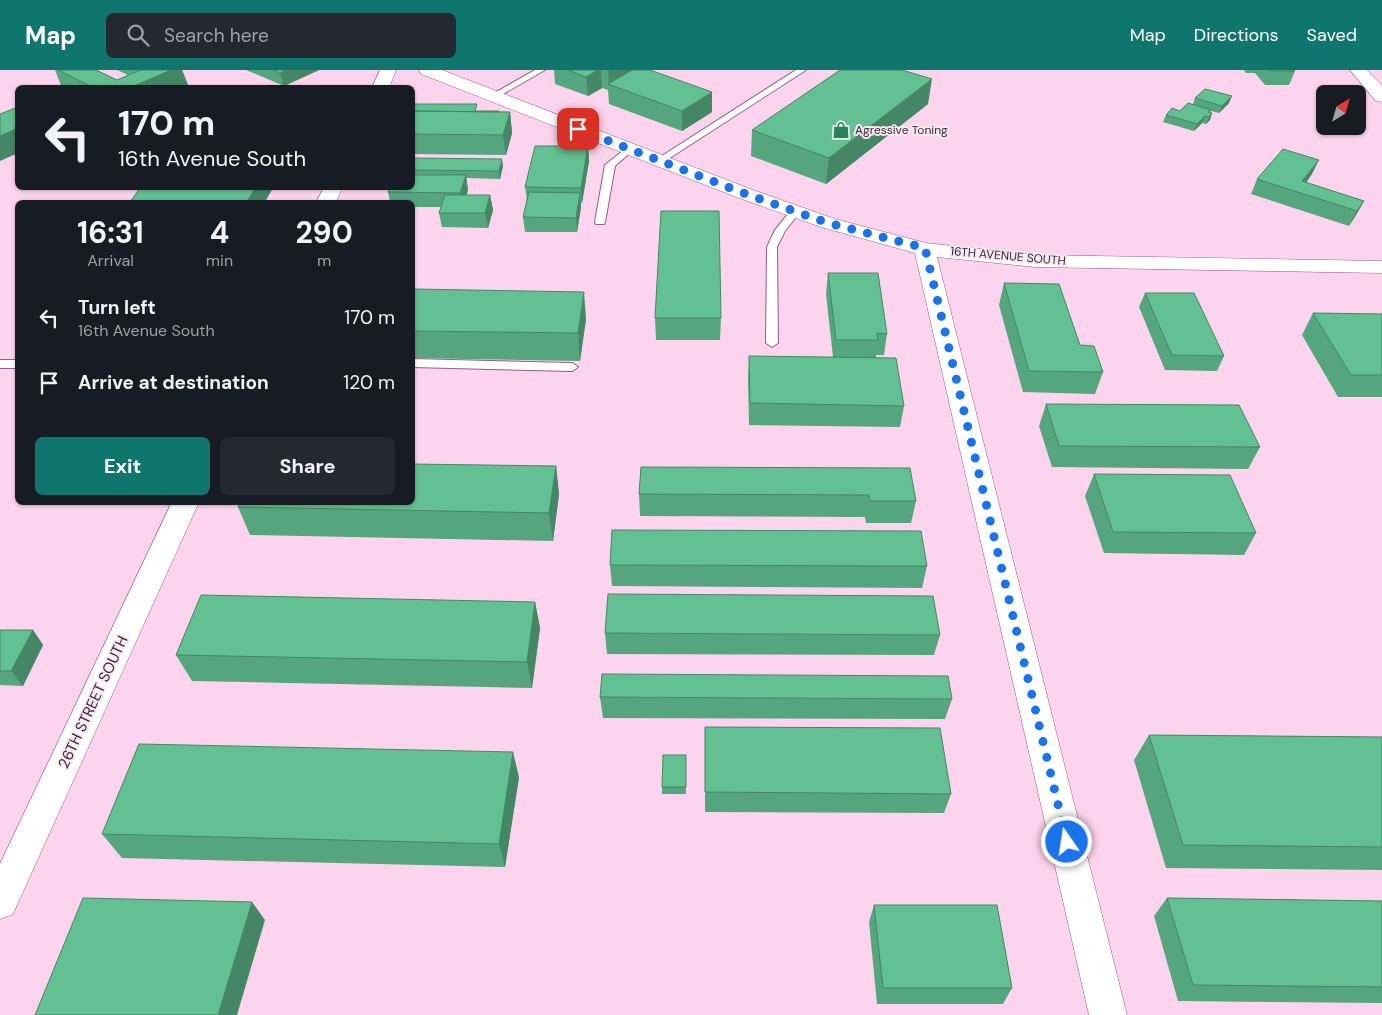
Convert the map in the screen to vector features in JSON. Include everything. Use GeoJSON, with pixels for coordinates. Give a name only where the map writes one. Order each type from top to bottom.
{"type":"FeatureCollection","features":[{"type":"Feature","properties":{"kind":"street"},"geometry":{"type":"LineString","coordinates":[[381,85],[388,70]]}},
{"type":"Feature","properties":{"kind":"street","name":"16TH AVENUE SOUTH"},"geometry":{"type":"LineString","coordinates":[[426,70],[629,149],[828,223],[925,248],[1036,261],[1380,269]]}},
{"type":"Feature","properties":{"kind":"street"},"geometry":{"type":"LineString","coordinates":[[1358,70],[1382,98]]}},
{"type":"Feature","properties":{"kind":"street"},"geometry":{"type":"LineString","coordinates":[[925,248],[1108,1015]]}},
{"type":"Feature","properties":{"kind":"street","name":"26TH STREET SOUTH"},"geometry":{"type":"LineString","coordinates":[[0,902],[185,505]]}},
{"type":"Feature","properties":{"kind":"lane"},"geometry":{"type":"LineString","coordinates":[[493,96],[541,70]]}},
{"type":"Feature","properties":{"kind":"lane"},"geometry":{"type":"LineString","coordinates":[[659,160],[802,70]]}},
{"type":"Feature","properties":{"kind":"lane"},"geometry":{"type":"LineString","coordinates":[[600,222],[610,165],[629,149]]}},
{"type":"Feature","properties":{"kind":"lane"},"geometry":{"type":"LineString","coordinates":[[772,343],[772,247],[780,230],[796,211]]}},
{"type":"Feature","properties":{"kind":"lane"},"geometry":{"type":"LineString","coordinates":[[415,363],[572,367]]}},
{"type":"Feature","properties":{"kind":"lane"},"geometry":{"type":"LineString","coordinates":[[0,364],[15,364]]}},
{"type":"Feature","properties":{"kind":"building"},"geometry":{"type":"Polygon","coordinates":[[[58,70],[96,70],[117,80],[141,70],[171,70],[136,85],[88,85],[58,70]]]}},
{"type":"Feature","properties":{"kind":"building"},"geometry":{"type":"Polygon","coordinates":[[[273,70],[286,70],[280,73],[273,70]]]}},
{"type":"Feature","properties":{"kind":"building"},"geometry":{"type":"Polygon","coordinates":[[[568,70],[598,70],[586,77],[568,70]]]}},
{"type":"Feature","properties":{"kind":"building"},"geometry":{"type":"Polygon","coordinates":[[[632,70],[650,70],[712,92],[682,111],[608,84],[632,70]]]}},
{"type":"Feature","properties":{"kind":"building"},"geometry":{"type":"Polygon","coordinates":[[[840,70],[902,70],[932,79],[829,158],[752,130],[840,70]]]}},
{"type":"Feature","properties":{"kind":"building"},"geometry":{"type":"Polygon","coordinates":[[[1294,70],[1295,71],[1270,71],[1294,70]]]}},
{"type":"Feature","properties":{"kind":"building"},"geometry":{"type":"Polygon","coordinates":[[[1205,89],[1232,96],[1222,106],[1195,98],[1205,89]]]}},
{"type":"Feature","properties":{"kind":"building"},"geometry":{"type":"Polygon","coordinates":[[[1188,103],[1211,110],[1208,112],[1212,113],[1209,117],[1205,116],[1197,124],[1166,115],[1172,108],[1180,111],[1188,103]]]}},
{"type":"Feature","properties":{"kind":"building"},"geometry":{"type":"Polygon","coordinates":[[[415,104],[477,104],[475,111],[499,112],[415,111],[415,104]]]}},
{"type":"Feature","properties":{"kind":"building"},"geometry":{"type":"Polygon","coordinates":[[[15,108],[15,129],[0,136],[0,114],[15,108]]]}},
{"type":"Feature","properties":{"kind":"building"},"geometry":{"type":"Polygon","coordinates":[[[415,111],[510,112],[503,135],[415,134],[415,111]]]}},
{"type":"Feature","properties":{"kind":"building"},"geometry":{"type":"Polygon","coordinates":[[[535,146],[588,146],[581,188],[525,187],[535,146]]]}},
{"type":"Feature","properties":{"kind":"building"},"geometry":{"type":"Polygon","coordinates":[[[1283,149],[1319,160],[1302,181],[1364,201],[1357,211],[1257,179],[1283,149]]]}},
{"type":"Feature","properties":{"kind":"building"},"geometry":{"type":"Polygon","coordinates":[[[415,158],[502,159],[499,171],[415,170],[415,158]]]}},
{"type":"Feature","properties":{"kind":"building"},"geometry":{"type":"Polygon","coordinates":[[[415,175],[466,175],[460,193],[388,192],[389,190],[415,190],[415,175]]]}},
{"type":"Feature","properties":{"kind":"building"},"geometry":{"type":"Polygon","coordinates":[[[139,190],[254,190],[248,200],[131,200],[139,190]]]}},
{"type":"Feature","properties":{"kind":"building"},"geometry":{"type":"Polygon","coordinates":[[[529,192],[580,193],[576,218],[523,217],[529,192]]]}},
{"type":"Feature","properties":{"kind":"building"},"geometry":{"type":"Polygon","coordinates":[[[445,195],[490,195],[485,213],[439,213],[445,195]]]}},
{"type":"Feature","properties":{"kind":"building"},"geometry":{"type":"Polygon","coordinates":[[[661,211],[719,211],[721,318],[655,318],[661,211]]]}},
{"type":"Feature","properties":{"kind":"building"},"geometry":{"type":"Polygon","coordinates":[[[828,273],[878,273],[887,334],[877,333],[878,340],[836,340],[828,273]]]}},
{"type":"Feature","properties":{"kind":"building"},"geometry":{"type":"Polygon","coordinates":[[[1004,283],[1059,284],[1080,345],[1094,346],[1103,372],[1029,371],[1004,283]]]}},
{"type":"Feature","properties":{"kind":"building"},"geometry":{"type":"Polygon","coordinates":[[[415,289],[584,292],[578,333],[415,331],[415,289]]]}},
{"type":"Feature","properties":{"kind":"building"},"geometry":{"type":"Polygon","coordinates":[[[1145,293],[1194,293],[1224,356],[1172,355],[1145,293]]]}},
{"type":"Feature","properties":{"kind":"building"},"geometry":{"type":"Polygon","coordinates":[[[1313,313],[1382,314],[1382,375],[1351,375],[1313,313]]]}},
{"type":"Feature","properties":{"kind":"building"},"geometry":{"type":"Polygon","coordinates":[[[749,356],[896,358],[904,406],[750,403],[749,356]]]}},
{"type":"Feature","properties":{"kind":"building"},"geometry":{"type":"Polygon","coordinates":[[[1046,404],[1239,405],[1260,447],[1059,446],[1046,404]]]}},
{"type":"Feature","properties":{"kind":"building"},"geometry":{"type":"Polygon","coordinates":[[[415,464],[556,466],[549,513],[238,507],[239,505],[415,505],[415,464]]]}},
{"type":"Feature","properties":{"kind":"building"},"geometry":{"type":"Polygon","coordinates":[[[641,467],[910,468],[916,501],[870,501],[869,495],[639,494],[641,467]]]}},
{"type":"Feature","properties":{"kind":"building"},"geometry":{"type":"Polygon","coordinates":[[[1094,474],[1230,475],[1256,533],[1113,532],[1094,474]]]}},
{"type":"Feature","properties":{"kind":"building"},"geometry":{"type":"Polygon","coordinates":[[[612,530],[921,531],[927,566],[610,565],[612,530]]]}},
{"type":"Feature","properties":{"kind":"building"},"geometry":{"type":"Polygon","coordinates":[[[608,594],[933,596],[940,635],[605,633],[608,594]]]}},
{"type":"Feature","properties":{"kind":"building"},"geometry":{"type":"Polygon","coordinates":[[[201,595],[535,602],[527,662],[176,655],[201,595]]]}},
{"type":"Feature","properties":{"kind":"building"},"geometry":{"type":"Polygon","coordinates":[[[0,630],[33,630],[11,671],[0,671],[0,630]]]}},
{"type":"Feature","properties":{"kind":"building"},"geometry":{"type":"Polygon","coordinates":[[[602,674],[948,676],[952,699],[600,697],[602,674]]]}},
{"type":"Feature","properties":{"kind":"building"},"geometry":{"type":"Polygon","coordinates":[[[705,727],[940,728],[951,794],[705,792],[705,727]]]}},
{"type":"Feature","properties":{"kind":"building"},"geometry":{"type":"Polygon","coordinates":[[[1149,735],[1382,737],[1382,847],[1183,845],[1149,735]]]}},
{"type":"Feature","properties":{"kind":"building"},"geometry":{"type":"Polygon","coordinates":[[[139,744],[513,752],[499,844],[102,834],[139,744]]]}},
{"type":"Feature","properties":{"kind":"building"},"geometry":{"type":"Polygon","coordinates":[[[663,755],[686,755],[686,787],[662,787],[663,755]]]}},
{"type":"Feature","properties":{"kind":"building"},"geometry":{"type":"Polygon","coordinates":[[[83,898],[252,902],[218,1015],[35,1015],[83,898]]]}},
{"type":"Feature","properties":{"kind":"building"},"geometry":{"type":"Polygon","coordinates":[[[1167,898],[1382,901],[1382,987],[1193,985],[1167,898]]]}},
{"type":"Feature","properties":{"kind":"building"},"geometry":{"type":"Polygon","coordinates":[[[874,905],[997,905],[1012,988],[883,988],[874,905]]]}},
{"type":"Feature","properties":{"kind":"place","name":"Agressive Toning"},"geometry":{"type":"Point","coordinates":[841,130]}},
{"type":"Feature","properties":{"kind":"route"},"geometry":{"type":"LineString","coordinates":[[578,129],[746,194],[828,223],[925,248],[1067,842]]}}]}
